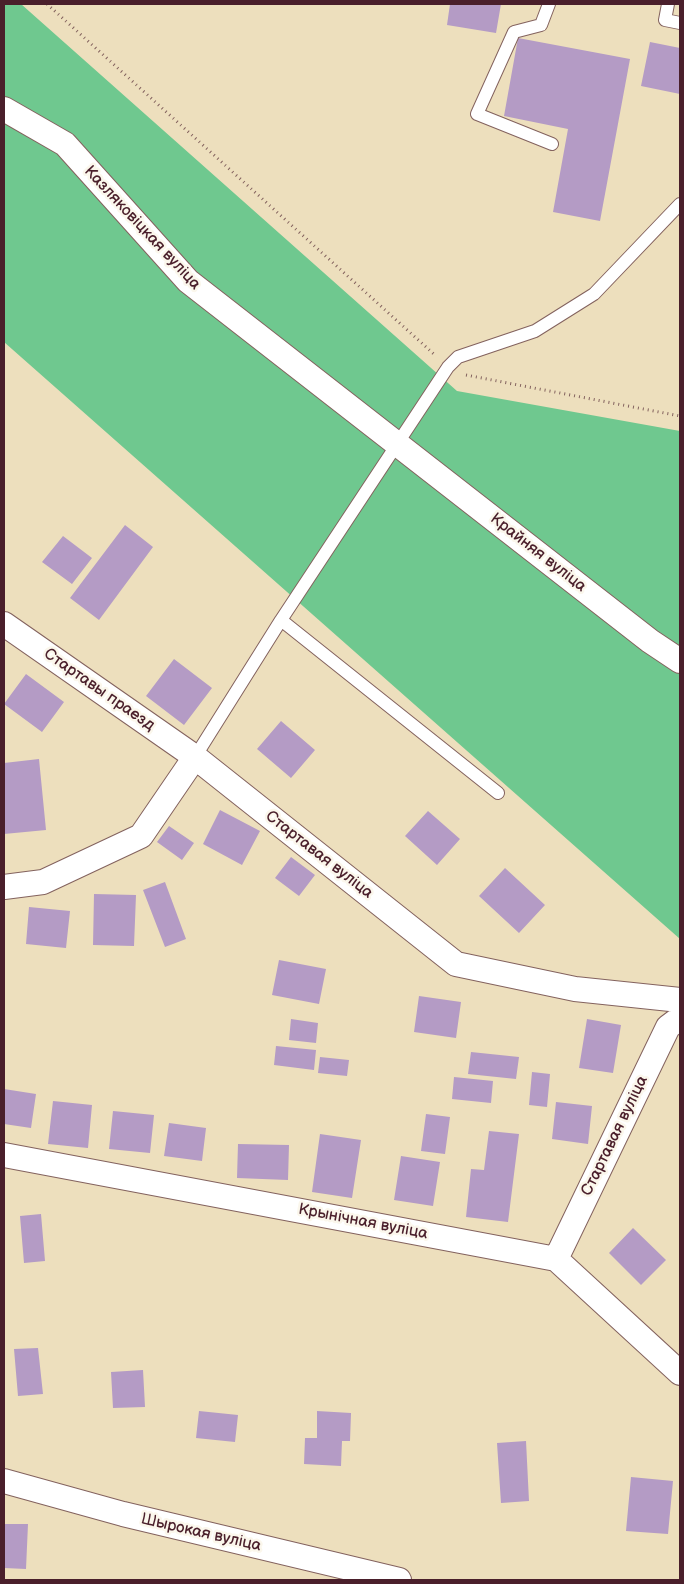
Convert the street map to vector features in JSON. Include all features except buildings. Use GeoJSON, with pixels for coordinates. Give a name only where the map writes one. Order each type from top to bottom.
{"type":"FeatureCollection","features":[{"type":"Feature","properties":{"kind":"street","name":"Казляковіцкая вуліца"},"geometry":{"type":"LineString","coordinates":[[4,109],[65,144],[188,281],[397,443]]}},
{"type":"Feature","properties":{"kind":"street","name":"Крайняя вуліца"},"geometry":{"type":"LineString","coordinates":[[397,443],[650,641],[680,661]]}},
{"type":"Feature","properties":{"kind":"street","name":"Стартавы праезд"},"geometry":{"type":"LineString","coordinates":[[4,624],[195,757]]}},
{"type":"Feature","properties":{"kind":"street"},"geometry":{"type":"LineString","coordinates":[[4,887],[43,882],[141,836],[195,757]]}},
{"type":"Feature","properties":{"kind":"street","name":"Стартавая вуліца"},"geometry":{"type":"LineString","coordinates":[[195,757],[456,964],[575,990],[680,1000]]}},
{"type":"Feature","properties":{"kind":"street","name":"Стартавая вуліца"},"geometry":{"type":"LineString","coordinates":[[556,1259],[668,1027],[680,1018]]}},
{"type":"Feature","properties":{"kind":"street","name":"Крынічная вуліца"},"geometry":{"type":"LineString","coordinates":[[4,1155],[556,1259]]}},
{"type":"Feature","properties":{"kind":"street"},"geometry":{"type":"LineString","coordinates":[[556,1259],[680,1373]]}},
{"type":"Feature","properties":{"kind":"street","name":"Шырокая вуліца"},"geometry":{"type":"LineString","coordinates":[[4,1481],[123,1514],[400,1580]]}},
{"type":"Feature","properties":{"kind":"lane"},"geometry":{"type":"LineString","coordinates":[[549,4],[541,25],[514,32],[477,114],[552,144]]}},
{"type":"Feature","properties":{"kind":"lane"},"geometry":{"type":"LineString","coordinates":[[668,4],[665,20],[680,23]]}},
{"type":"Feature","properties":{"kind":"lane"},"geometry":{"type":"LineString","coordinates":[[195,757],[281,620],[448,367],[458,357],[534,331],[594,294],[680,204]]}},
{"type":"Feature","properties":{"kind":"lane"},"geometry":{"type":"LineString","coordinates":[[281,620],[498,792]]}},
{"type":"Feature","properties":{"kind":"path"},"geometry":{"type":"LineString","coordinates":[[47,4],[448,367],[468,376],[680,416]]}},
{"type":"Feature","properties":{"kind":"green space"},"geometry":{"type":"Polygon","coordinates":[[[4,4],[21,4],[457,391],[680,431],[680,939],[4,342],[4,4]]]}}]}
